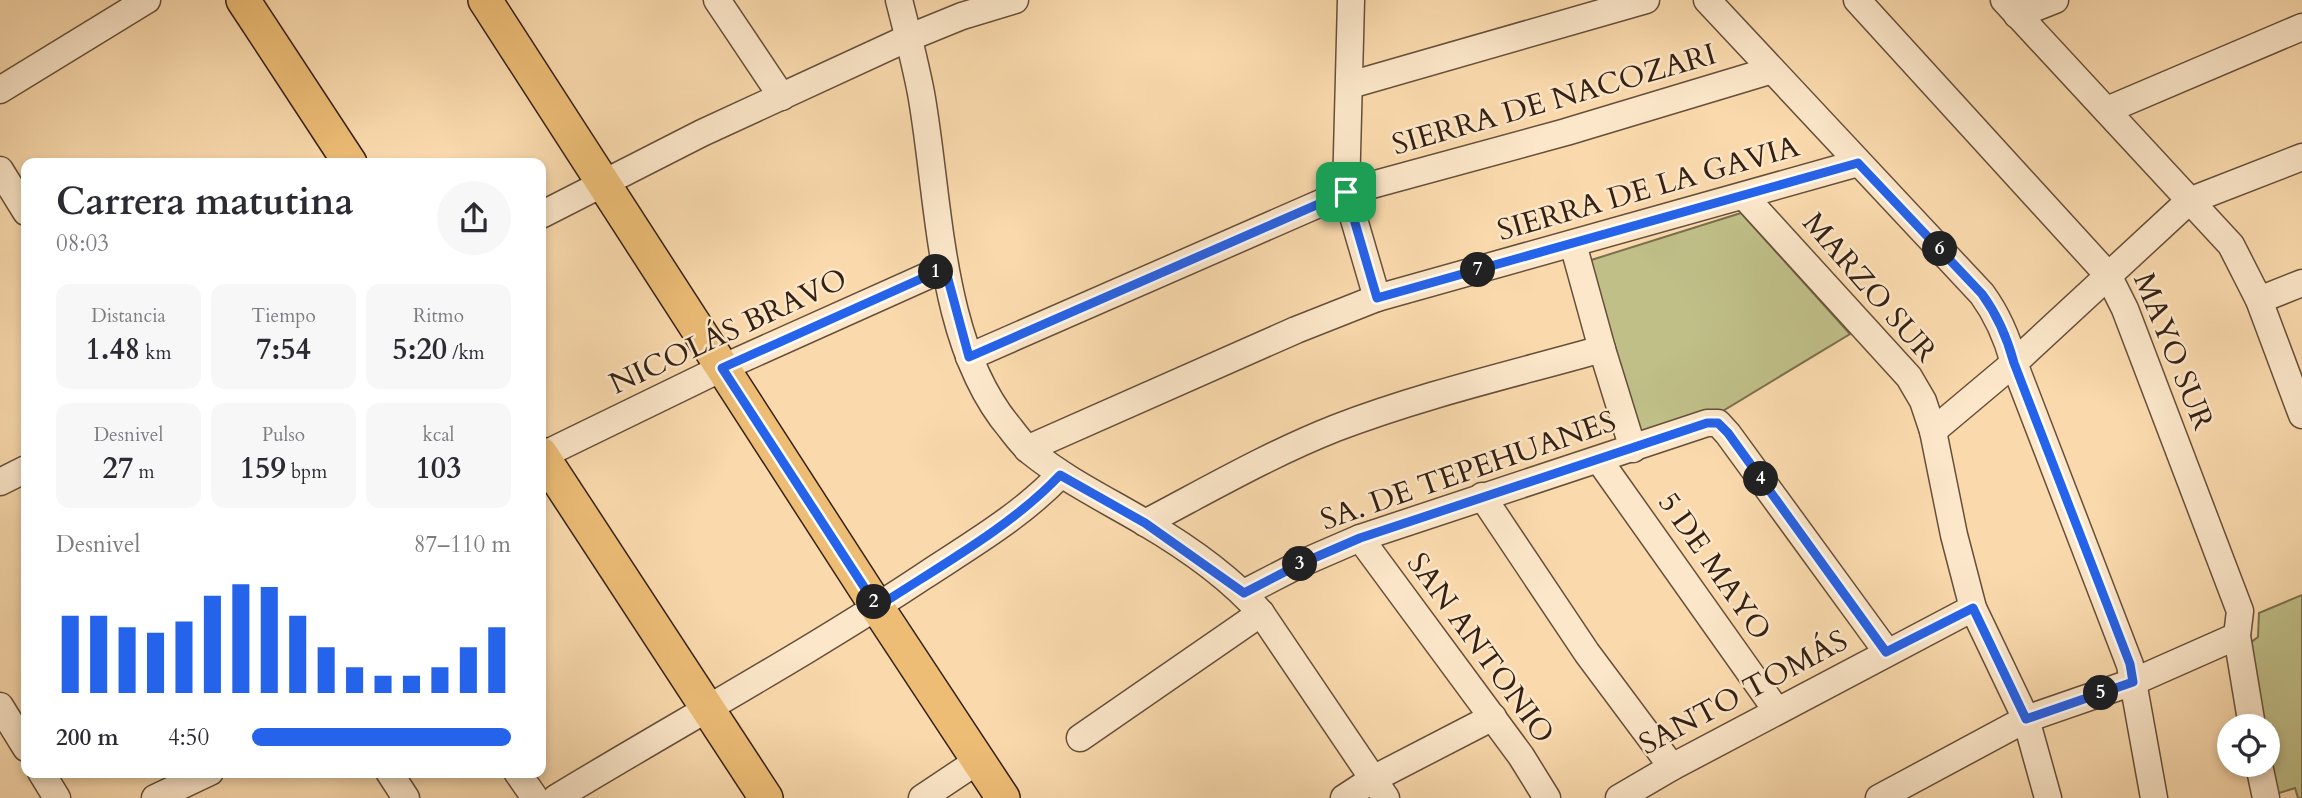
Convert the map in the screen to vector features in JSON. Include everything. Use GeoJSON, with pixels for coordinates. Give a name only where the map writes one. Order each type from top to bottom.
{"type":"FeatureCollection","features":[{"type":"Feature","properties":{"kind":"main road"},"geometry":{"type":"LineString","coordinates":[[243,0],[347,158]]}},
{"type":"Feature","properties":{"kind":"main road"},"geometry":{"type":"LineString","coordinates":[[485,0],[1003,798]]}},
{"type":"Feature","properties":{"kind":"main road"},"geometry":{"type":"LineString","coordinates":[[546,463],[766,798]]}},
{"type":"Feature","properties":{"kind":"street"},"geometry":{"type":"LineString","coordinates":[[0,90],[146,0]]}},
{"type":"Feature","properties":{"kind":"street"},"geometry":{"type":"LineString","coordinates":[[717,0],[782,97]]}},
{"type":"Feature","properties":{"kind":"street"},"geometry":{"type":"LineString","coordinates":[[900,0],[921,92],[945,268],[969,357],[981,386],[1001,418],[1027,449],[1060,475],[1145,523],[1244,593],[1261,612],[1380,789]]}},
{"type":"Feature","properties":{"kind":"street"},"geometry":{"type":"LineString","coordinates":[[546,213],[702,133],[908,38],[962,16],[1015,0]]}},
{"type":"Feature","properties":{"kind":"street"},"geometry":{"type":"LineString","coordinates":[[1351,0],[1346,192],[1377,298]]}},
{"type":"Feature","properties":{"kind":"street"},"geometry":{"type":"LineString","coordinates":[[1350,85],[1646,0]]}},
{"type":"Feature","properties":{"kind":"street"},"geometry":{"type":"LineString","coordinates":[[1707,0],[1982,294],[2006,333],[2014,363],[2130,664],[2154,798]]}},
{"type":"Feature","properties":{"kind":"street","name":"MAYO SUR"},"geometry":{"type":"LineString","coordinates":[[1857,0],[2108,275],[2134,334],[2240,611],[2237,636],[2250,714]]}},
{"type":"Feature","properties":{"kind":"street"},"geometry":{"type":"LineString","coordinates":[[2010,7],[2055,0]]}},
{"type":"Feature","properties":{"kind":"street"},"geometry":{"type":"LineString","coordinates":[[2010,7],[2231,245],[2259,300],[2301,411]]}},
{"type":"Feature","properties":{"kind":"street"},"geometry":{"type":"LineString","coordinates":[[2107,110],[2302,27]]}},
{"type":"Feature","properties":{"kind":"street","name":"SIERRA DE NACOZARI"},"geometry":{"type":"LineString","coordinates":[[969,357],[1346,192],[1566,132],[1772,70]]}},
{"type":"Feature","properties":{"kind":"street"},"geometry":{"type":"LineString","coordinates":[[1933,431],[2014,363],[2189,201],[2302,156]]}},
{"type":"Feature","properties":{"kind":"street","name":"SIERRA DE LA GAVIA"},"geometry":{"type":"LineString","coordinates":[[1027,449],[1296,330],[1377,298],[1858,163]]}},
{"type":"Feature","properties":{"kind":"street"},"geometry":{"type":"LineString","coordinates":[[0,170],[14,205]]}},
{"type":"Feature","properties":{"kind":"street","name":"MARZO SUR"},"geometry":{"type":"LineString","coordinates":[[1744,196],[1909,377],[1923,401],[1933,431],[1954,535],[1973,608],[2026,719],[2048,798]]}},
{"type":"Feature","properties":{"kind":"street"},"geometry":{"type":"LineString","coordinates":[[1573,244],[1601,349],[1633,449]]}},
{"type":"Feature","properties":{"kind":"street","name":"NICOLÁS BRAVO"},"geometry":{"type":"LineString","coordinates":[[546,453],[722,368],[945,268]]}},
{"type":"Feature","properties":{"kind":"street"},"geometry":{"type":"LineString","coordinates":[[2259,300],[2302,283]]}},
{"type":"Feature","properties":{"kind":"street"},"geometry":{"type":"LineString","coordinates":[[1145,523],[1285,449],[1337,428],[1412,401],[1601,349]]}},
{"type":"Feature","properties":{"kind":"street","name":"SA. DE TEPEHUANES"},"geometry":{"type":"LineString","coordinates":[[1244,593],[1300,564],[1360,538],[1707,423],[1718,423],[1728,433],[1886,652]]}},
{"type":"Feature","properties":{"kind":"street","name":"5 DE MAYO"},"geometry":{"type":"LineString","coordinates":[[1599,460],[1777,711]]}},
{"type":"Feature","properties":{"kind":"street"},"geometry":{"type":"LineString","coordinates":[[0,482],[21,472]]}},
{"type":"Feature","properties":{"kind":"street"},"geometry":{"type":"LineString","coordinates":[[555,798],[877,607],[1014,516],[1040,496],[1060,475]]}},
{"type":"Feature","properties":{"kind":"street"},"geometry":{"type":"LineString","coordinates":[[1482,496],[1587,653],[1672,767]]}},
{"type":"Feature","properties":{"kind":"street","name":"SAN ANTONIO"},"geometry":{"type":"LineString","coordinates":[[1360,538],[1493,717],[1547,798]]}},
{"type":"Feature","properties":{"kind":"street","name":"SANTO TOMÁS"},"geometry":{"type":"LineString","coordinates":[[1619,798],[1886,652],[1973,608]]}},
{"type":"Feature","properties":{"kind":"street"},"geometry":{"type":"LineString","coordinates":[[1080,737],[1261,612]]}},
{"type":"Feature","properties":{"kind":"street"},"geometry":{"type":"LineString","coordinates":[[1879,798],[2026,719],[2133,682],[2237,636]]}},
{"type":"Feature","properties":{"kind":"street"},"geometry":{"type":"LineString","coordinates":[[8,713],[21,738]]}},
{"type":"Feature","properties":{"kind":"street"},"geometry":{"type":"LineString","coordinates":[[1344,798],[1380,789],[1493,717]]}},
{"type":"Feature","properties":{"kind":"street"},"geometry":{"type":"LineString","coordinates":[[922,798],[979,760]]}},
{"type":"Feature","properties":{"kind":"street"},"geometry":{"type":"LineString","coordinates":[[2262,777],[2266,798]]}},
{"type":"Feature","properties":{"kind":"street"},"geometry":{"type":"LineString","coordinates":[[45,778],[57,798]]}},
{"type":"Feature","properties":{"kind":"street"},"geometry":{"type":"LineString","coordinates":[[155,798],[197,778]]}},
{"type":"Feature","properties":{"kind":"street"},"geometry":{"type":"LineString","coordinates":[[393,778],[406,798]]}},
{"type":"Feature","properties":{"kind":"street"},"geometry":{"type":"LineString","coordinates":[[521,778],[535,798]]}},
{"type":"Feature","properties":{"kind":"shaded area"},"geometry":{"type":"Polygon","coordinates":[[[1741,213],[1850,334],[1721,412],[1639,439],[1588,261],[1741,213]]]}},
{"type":"Feature","properties":{"kind":"shaded area"},"geometry":{"type":"Polygon","coordinates":[[[2302,595],[2302,798],[2298,798],[2295,788],[2276,794],[2273,777],[2280,777],[2280,714],[2260,714],[2246,646],[2258,637],[2259,613],[2302,595]]]}},
{"type":"Feature","properties":{"kind":"route"},"geometry":{"type":"LineString","coordinates":[[1858,163],[1982,294],[1996,314],[2006,333],[2014,363],[2130,664],[2133,682],[2026,719],[1973,608],[1886,652],[1728,433],[1718,423],[1707,423],[1360,538],[1300,564],[1244,593],[1145,523],[1060,475],[1040,496],[1014,516],[877,607],[722,368],[945,268],[969,357],[1346,192],[1377,298],[1858,163]]}}]}
